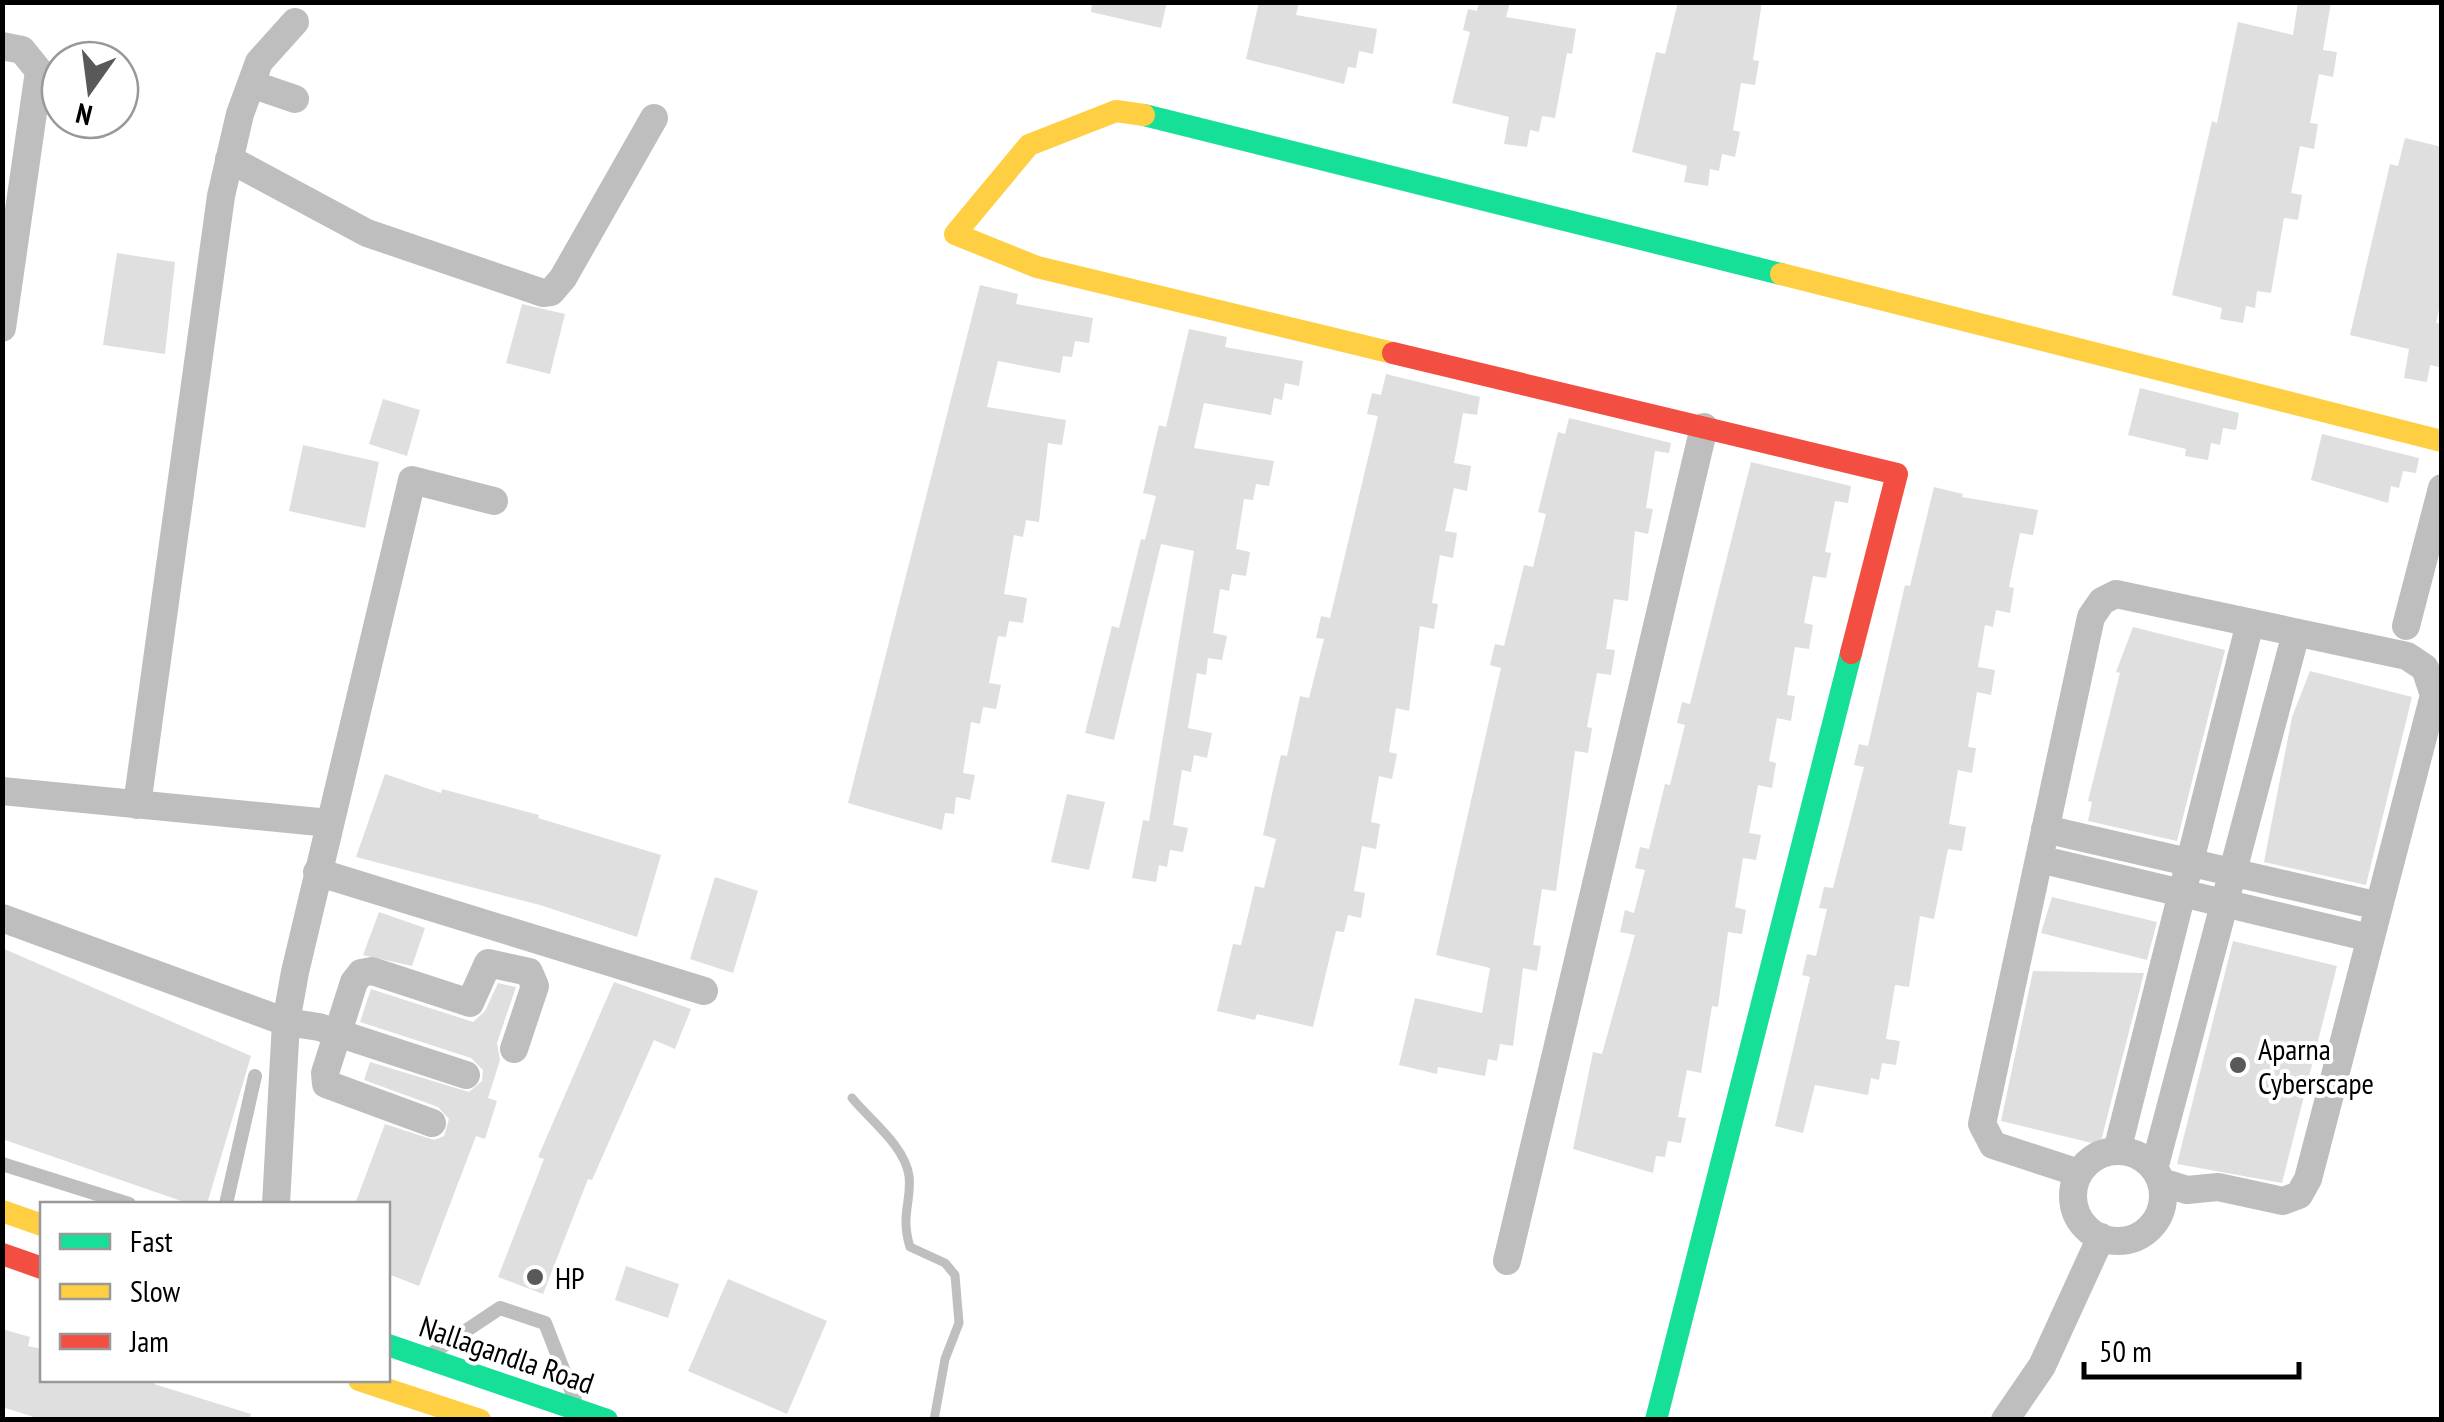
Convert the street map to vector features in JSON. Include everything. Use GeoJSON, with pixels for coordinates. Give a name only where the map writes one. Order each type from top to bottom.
{"type":"FeatureCollection","features":[{"type":"Feature","properties":{"kind":"street"},"geometry":{"type":"LineString","coordinates":[[137,804],[229,159],[259,62],[295,22]]}},
{"type":"Feature","properties":{"kind":"street"},"geometry":{"type":"LineString","coordinates":[[2,46],[22,50],[39,71],[2,328]]}},
{"type":"Feature","properties":{"kind":"street"},"geometry":{"type":"LineString","coordinates":[[251,84],[295,99]]}},
{"type":"Feature","properties":{"kind":"street"},"geometry":{"type":"LineString","coordinates":[[1656,1420],[1898,474],[1037,266],[955,234],[1028,145],[1116,111],[1159,116],[2442,441]]}},
{"type":"Feature","properties":{"kind":"street"},"geometry":{"type":"LineString","coordinates":[[229,159],[367,233],[535,292],[551,292],[654,118]]}},
{"type":"Feature","properties":{"kind":"street"},"geometry":{"type":"LineString","coordinates":[[1507,1261],[1704,427]]}},
{"type":"Feature","properties":{"kind":"street"},"geometry":{"type":"LineString","coordinates":[[276,1202],[286,1022],[328,823],[412,480],[494,501]]}},
{"type":"Feature","properties":{"kind":"street"},"geometry":{"type":"LineString","coordinates":[[2406,626],[2442,488]]}},
{"type":"Feature","properties":{"kind":"street"},"geometry":{"type":"LineString","coordinates":[[2079,1173],[1993,1145],[1982,1124],[2091,616],[2102,602],[2116,594],[2250,623],[2296,632],[2408,656],[2425,668],[2434,695],[2308,1180],[2299,1194],[2283,1201],[2218,1187],[2188,1190],[2158,1176],[2131,1153],[2116,1151],[2102,1154],[2079,1173],[2074,1188],[2078,1217],[2101,1238],[2116,1241],[2143,1233],[2161,1211],[2158,1176],[2296,632]]}},
{"type":"Feature","properties":{"kind":"street"},"geometry":{"type":"LineString","coordinates":[[2116,1151],[2250,623]]}},
{"type":"Feature","properties":{"kind":"street"},"geometry":{"type":"LineString","coordinates":[[2,791],[328,823]]}},
{"type":"Feature","properties":{"kind":"street"},"geometry":{"type":"LineString","coordinates":[[2045,829],[2379,906]]}},
{"type":"Feature","properties":{"kind":"street"},"geometry":{"type":"LineString","coordinates":[[2039,859],[2181,896],[2370,938]]}},
{"type":"Feature","properties":{"kind":"street"},"geometry":{"type":"LineString","coordinates":[[318,872],[704,992]]}},
{"type":"Feature","properties":{"kind":"street"},"geometry":{"type":"LineString","coordinates":[[2,918],[286,1022],[338,1034],[466,1075]]}},
{"type":"Feature","properties":{"kind":"street"},"geometry":{"type":"LineString","coordinates":[[432,1123],[326,1084],[338,1034],[360,973],[372,971],[470,1002],[486,966],[495,962],[529,972],[536,982],[514,1049]]}},
{"type":"Feature","properties":{"kind":"street"},"geometry":{"type":"LineString","coordinates":[[2,1211],[40,1224]]}},
{"type":"Feature","properties":{"kind":"street"},"geometry":{"type":"LineString","coordinates":[[2005,1420],[2042,1366],[2101,1238]]}},
{"type":"Feature","properties":{"kind":"street"},"geometry":{"type":"LineString","coordinates":[[2,1254],[40,1267]]}},
{"type":"Feature","properties":{"kind":"street","name":"Nallagandla Road"},"geometry":{"type":"LineString","coordinates":[[390,1347],[607,1420]]}},
{"type":"Feature","properties":{"kind":"street"},"geometry":{"type":"LineString","coordinates":[[365,1382],[480,1420]]}},
{"type":"Feature","properties":{"kind":"lane"},"geometry":{"type":"LineString","coordinates":[[226,1202],[255,1076]]}},
{"type":"Feature","properties":{"kind":"lane"},"geometry":{"type":"LineString","coordinates":[[2,1164],[123,1202]]}},
{"type":"Feature","properties":{"kind":"lane"},"geometry":{"type":"LineString","coordinates":[[426,1358],[500,1308],[544,1323],[579,1410]]}},
{"type":"Feature","properties":{"kind":"building"},"geometry":{"type":"Polygon","coordinates":[[[1092,2],[1167,2],[1161,28],[1091,12],[1092,2]]]}},
{"type":"Feature","properties":{"kind":"building"},"geometry":{"type":"Polygon","coordinates":[[[1259,2],[1299,2],[1296,15],[1377,29],[1373,54],[1359,51],[1356,68],[1348,67],[1344,84],[1246,59],[1259,2]]]}},
{"type":"Feature","properties":{"kind":"building"},"geometry":{"type":"Polygon","coordinates":[[[1479,2],[1510,2],[1506,17],[1576,29],[1572,54],[1567,53],[1555,118],[1542,116],[1539,132],[1530,130],[1527,147],[1504,144],[1509,117],[1452,103],[1470,32],[1463,30],[1468,9],[1477,11],[1479,2]]]}},
{"type":"Feature","properties":{"kind":"building"},"geometry":{"type":"Polygon","coordinates":[[[1678,2],[1762,2],[1753,60],[1759,61],[1755,85],[1741,83],[1733,130],[1740,132],[1735,157],[1722,154],[1719,171],[1710,169],[1708,186],[1684,182],[1687,166],[1632,152],[1656,52],[1665,54],[1678,2]]]}},
{"type":"Feature","properties":{"kind":"building"},"geometry":{"type":"Polygon","coordinates":[[[2298,2],[2331,2],[2323,50],[2337,52],[2333,77],[2319,74],[2310,123],[2318,124],[2314,149],[2300,146],[2291,193],[2302,195],[2298,220],[2284,218],[2271,293],[2257,291],[2255,308],[2246,306],[2243,323],[2220,319],[2222,308],[2172,295],[2212,121],[2217,123],[2238,22],[2293,35],[2298,2]]]}},
{"type":"Feature","properties":{"kind":"building"},"geometry":{"type":"Polygon","coordinates":[[[2405,138],[2442,147],[2442,296],[2436,323],[2442,324],[2442,349],[2439,367],[2430,365],[2427,382],[2404,378],[2409,349],[2350,335],[2390,164],[2398,166],[2405,138]]]}},
{"type":"Feature","properties":{"kind":"building"},"geometry":{"type":"Polygon","coordinates":[[[117,253],[175,262],[165,354],[103,345],[117,253]]]}},
{"type":"Feature","properties":{"kind":"building"},"geometry":{"type":"Polygon","coordinates":[[[980,285],[1018,294],[1016,304],[1093,318],[1089,343],[1075,341],[1072,357],[1063,356],[1060,373],[998,361],[987,407],[1066,420],[1062,445],[1048,443],[1039,522],[1026,520],[1023,537],[1014,535],[1004,594],[1027,598],[1023,623],[1009,621],[1006,637],[998,636],[989,683],[1001,685],[996,709],[983,707],[980,724],[971,722],[963,773],[975,775],[970,800],[956,797],[954,814],[945,813],[942,830],[848,803],[980,285]]]}},
{"type":"Feature","properties":{"kind":"building"},"geometry":{"type":"Polygon","coordinates":[[[522,304],[565,314],[550,374],[506,363],[522,304]]]}},
{"type":"Feature","properties":{"kind":"building"},"geometry":{"type":"Polygon","coordinates":[[[1189,329],[1227,337],[1225,347],[1303,361],[1299,386],[1285,383],[1282,400],[1274,398],[1271,415],[1204,403],[1194,448],[1274,461],[1269,486],[1256,484],[1253,500],[1244,499],[1236,549],[1250,552],[1246,576],[1232,574],[1229,591],[1220,589],[1213,633],[1227,636],[1222,660],[1208,658],[1206,675],[1197,673],[1188,728],[1212,733],[1207,758],[1194,755],[1191,772],[1182,770],[1173,825],[1188,828],[1183,852],[1170,850],[1167,867],[1159,865],[1156,882],[1132,878],[1143,820],[1149,821],[1194,551],[1161,544],[1114,740],[1085,733],[1112,626],[1119,628],[1141,539],[1145,540],[1156,496],[1143,493],[1159,425],[1166,427],[1189,329]]]}},
{"type":"Feature","properties":{"kind":"building"},"geometry":{"type":"Polygon","coordinates":[[[1386,374],[1480,397],[1477,415],[1463,413],[1454,463],[1471,466],[1467,491],[1454,488],[1445,531],[1457,533],[1453,558],[1440,555],[1432,603],[1438,604],[1434,629],[1420,626],[1409,711],[1396,708],[1389,752],[1397,754],[1392,779],[1379,776],[1371,822],[1380,824],[1376,849],[1362,846],[1354,891],[1365,893],[1361,918],[1348,915],[1344,932],[1336,931],[1313,1027],[1257,1014],[1255,1020],[1217,1011],[1233,944],[1241,945],[1255,886],[1264,888],[1276,839],[1263,835],[1276,776],[1281,755],[1287,756],[1300,696],[1309,698],[1324,639],[1316,638],[1321,616],[1330,618],[1378,416],[1367,414],[1372,393],[1381,395],[1386,374]]]}},
{"type":"Feature","properties":{"kind":"building"},"geometry":{"type":"Polygon","coordinates":[[[2140,388],[2239,413],[2236,430],[2223,428],[2220,445],[2211,443],[2208,460],[2185,456],[2186,449],[2128,435],[2140,388]]]}},
{"type":"Feature","properties":{"kind":"building"},"geometry":{"type":"Polygon","coordinates":[[[383,399],[420,410],[407,456],[369,444],[383,399]]]}},
{"type":"Feature","properties":{"kind":"building"},"geometry":{"type":"Polygon","coordinates":[[[1569,418],[1671,443],[1669,453],[1655,451],[1646,508],[1653,509],[1648,534],[1635,531],[1628,601],[1614,599],[1606,649],[1615,650],[1611,675],[1597,673],[1587,727],[1592,728],[1588,753],[1575,751],[1556,891],[1542,889],[1533,945],[1541,946],[1537,971],[1523,968],[1513,1046],[1500,1044],[1497,1061],[1488,1059],[1485,1076],[1438,1067],[1437,1074],[1399,1065],[1415,998],[1482,1013],[1490,968],[1436,955],[1501,668],[1490,665],[1495,644],[1504,646],[1524,565],[1533,567],[1546,514],[1538,512],[1558,432],[1565,434],[1569,418]]]}},
{"type":"Feature","properties":{"kind":"building"},"geometry":{"type":"Polygon","coordinates":[[[2322,434],[2419,458],[2416,473],[2403,471],[2399,488],[2391,486],[2388,503],[2311,480],[2322,434]]]}},
{"type":"Feature","properties":{"kind":"building"},"geometry":{"type":"Polygon","coordinates":[[[303,445],[379,462],[365,528],[289,511],[303,445]]]}},
{"type":"Feature","properties":{"kind":"building"},"geometry":{"type":"Polygon","coordinates":[[[1751,462],[1851,486],[1848,503],[1835,501],[1825,552],[1831,553],[1826,578],[1813,576],[1804,623],[1813,625],[1809,649],[1795,647],[1787,695],[1795,696],[1791,721],[1777,718],[1769,761],[1776,763],[1772,788],[1758,785],[1749,833],[1761,835],[1756,860],[1743,858],[1735,907],[1746,910],[1742,934],[1728,932],[1718,1007],[1712,1006],[1701,1073],[1687,1070],[1678,1117],[1686,1118],[1681,1143],[1668,1141],[1665,1157],[1656,1156],[1653,1173],[1573,1149],[1593,1052],[1602,1054],[1635,935],[1620,932],[1625,910],[1634,913],[1645,870],[1635,868],[1640,847],[1649,849],[1665,784],[1670,785],[1685,725],[1677,723],[1682,702],[1690,704],[1751,462]]]}},
{"type":"Feature","properties":{"kind":"building"},"geometry":{"type":"Polygon","coordinates":[[[1934,487],[1963,494],[1962,497],[2038,510],[2033,535],[2020,533],[2009,587],[2014,588],[2010,613],[1996,610],[1993,627],[1985,625],[1978,667],[1995,670],[1991,695],[1977,692],[1968,747],[1976,748],[1972,773],[1958,770],[1949,824],[1966,827],[1962,851],[1948,849],[1934,919],[1920,916],[1909,987],[1895,985],[1886,1039],[1900,1041],[1896,1065],[1882,1063],[1879,1080],[1871,1078],[1868,1095],[1815,1085],[1803,1133],[1775,1126],[1810,977],[1802,975],[1807,954],[1816,956],[1827,909],[1819,908],[1824,887],[1833,888],[1864,767],[1854,765],[1859,744],[1868,746],[1905,585],[1910,586],[1934,487]]]}},
{"type":"Feature","properties":{"kind":"building"},"geometry":{"type":"Polygon","coordinates":[[[2133,627],[2225,650],[2177,841],[2088,821],[2092,802],[2088,801],[2120,673],[2116,672],[2133,627]]]}},
{"type":"Feature","properties":{"kind":"building"},"geometry":{"type":"Polygon","coordinates":[[[2310,671],[2412,697],[2366,885],[2264,862],[2292,717],[2310,671]]]}},
{"type":"Feature","properties":{"kind":"building"},"geometry":{"type":"Polygon","coordinates":[[[385,774],[441,793],[442,789],[539,815],[538,818],[661,855],[637,937],[540,905],[356,857],[385,774]]]}},
{"type":"Feature","properties":{"kind":"building"},"geometry":{"type":"Polygon","coordinates":[[[1067,794],[1105,802],[1089,870],[1051,862],[1067,794]]]}},
{"type":"Feature","properties":{"kind":"building"},"geometry":{"type":"Polygon","coordinates":[[[715,877],[758,891],[733,973],[690,959],[715,877]]]}},
{"type":"Feature","properties":{"kind":"building"},"geometry":{"type":"Polygon","coordinates":[[[2052,897],[2157,922],[2147,960],[2041,933],[2052,897]]]}},
{"type":"Feature","properties":{"kind":"building"},"geometry":{"type":"Polygon","coordinates":[[[379,912],[425,928],[412,966],[363,955],[379,912]]]}},
{"type":"Feature","properties":{"kind":"building","name":"Aparna Cyberscape"},"geometry":{"type":"Polygon","coordinates":[[[2233,941],[2337,966],[2282,1183],[2177,1164],[2233,941]]]}},
{"type":"Feature","properties":{"kind":"building"},"geometry":{"type":"Polygon","coordinates":[[[2,948],[251,1056],[208,1202],[184,1202],[2,1139],[2,948]]]}},
{"type":"Feature","properties":{"kind":"building"},"geometry":{"type":"Polygon","coordinates":[[[2033,971],[2144,973],[2100,1145],[2001,1121],[2033,971]]]}},
{"type":"Feature","properties":{"kind":"building"},"geometry":{"type":"Polygon","coordinates":[[[614,982],[691,1009],[675,1049],[654,1040],[592,1180],[588,1179],[543,1294],[498,1277],[544,1159],[538,1157],[614,982]]]}},
{"type":"Feature","properties":{"kind":"building"},"geometry":{"type":"Polygon","coordinates":[[[498,983],[516,987],[497,1043],[500,1060],[488,1098],[497,1101],[485,1139],[476,1136],[419,1286],[390,1275],[390,1202],[356,1202],[385,1124],[434,1140],[444,1136],[449,1119],[438,1107],[364,1080],[370,1062],[469,1092],[482,1081],[483,1070],[471,1058],[360,1022],[371,989],[473,1022],[485,1011],[498,983]]]}},
{"type":"Feature","properties":{"kind":"building"},"geometry":{"type":"Polygon","coordinates":[[[626,1266],[679,1284],[668,1318],[615,1300],[626,1266]]]}},
{"type":"Feature","properties":{"kind":"building"},"geometry":{"type":"Polygon","coordinates":[[[728,1279],[827,1321],[787,1414],[688,1371],[728,1279]]]}},
{"type":"Feature","properties":{"kind":"building"},"geometry":{"type":"Polygon","coordinates":[[[2,1329],[30,1337],[28,1346],[40,1349],[40,1382],[154,1382],[251,1414],[250,1420],[43,1420],[2,1407],[2,1329]]]}},
{"type":"Feature","properties":{"kind":"waterway"},"geometry":{"type":"LineString","coordinates":[[852,1098],[894,1144],[906,1165],[910,1247],[945,1263],[955,1275],[959,1323],[945,1359],[934,1420]]}},
{"type":"Feature","properties":{"kind":"traffic: fast"},"geometry":{"type":"LineString","coordinates":[[1144,115],[1781,274]]}},
{"type":"Feature","properties":{"kind":"traffic: fast"},"geometry":{"type":"LineString","coordinates":[[1656,1420],[1851,653]]}},
{"type":"Feature","properties":{"kind":"traffic: fast"},"geometry":{"type":"LineString","coordinates":[[390,1346],[607,1420]]}},
{"type":"Feature","properties":{"kind":"traffic: slow"},"geometry":{"type":"LineString","coordinates":[[1144,115],[1116,111],[1029,145],[955,234],[1037,267],[1393,353]]}},
{"type":"Feature","properties":{"kind":"traffic: slow"},"geometry":{"type":"LineString","coordinates":[[1781,274],[2442,441]]}},
{"type":"Feature","properties":{"kind":"traffic: slow"},"geometry":{"type":"LineString","coordinates":[[2,1211],[40,1224]]}},
{"type":"Feature","properties":{"kind":"traffic: slow"},"geometry":{"type":"LineString","coordinates":[[365,1382],[480,1420]]}},
{"type":"Feature","properties":{"kind":"traffic: jam"},"geometry":{"type":"LineString","coordinates":[[1393,353],[1897,474],[1851,653]]}},
{"type":"Feature","properties":{"kind":"traffic: jam"},"geometry":{"type":"LineString","coordinates":[[2,1254],[40,1267]]}},
{"type":"Feature","properties":{"kind":"place","name":"Aparna Cyberscape"},"geometry":{"type":"Point","coordinates":[2238,1065]}},
{"type":"Feature","properties":{"kind":"place","name":"HP"},"geometry":{"type":"Point","coordinates":[535,1277]}}]}
